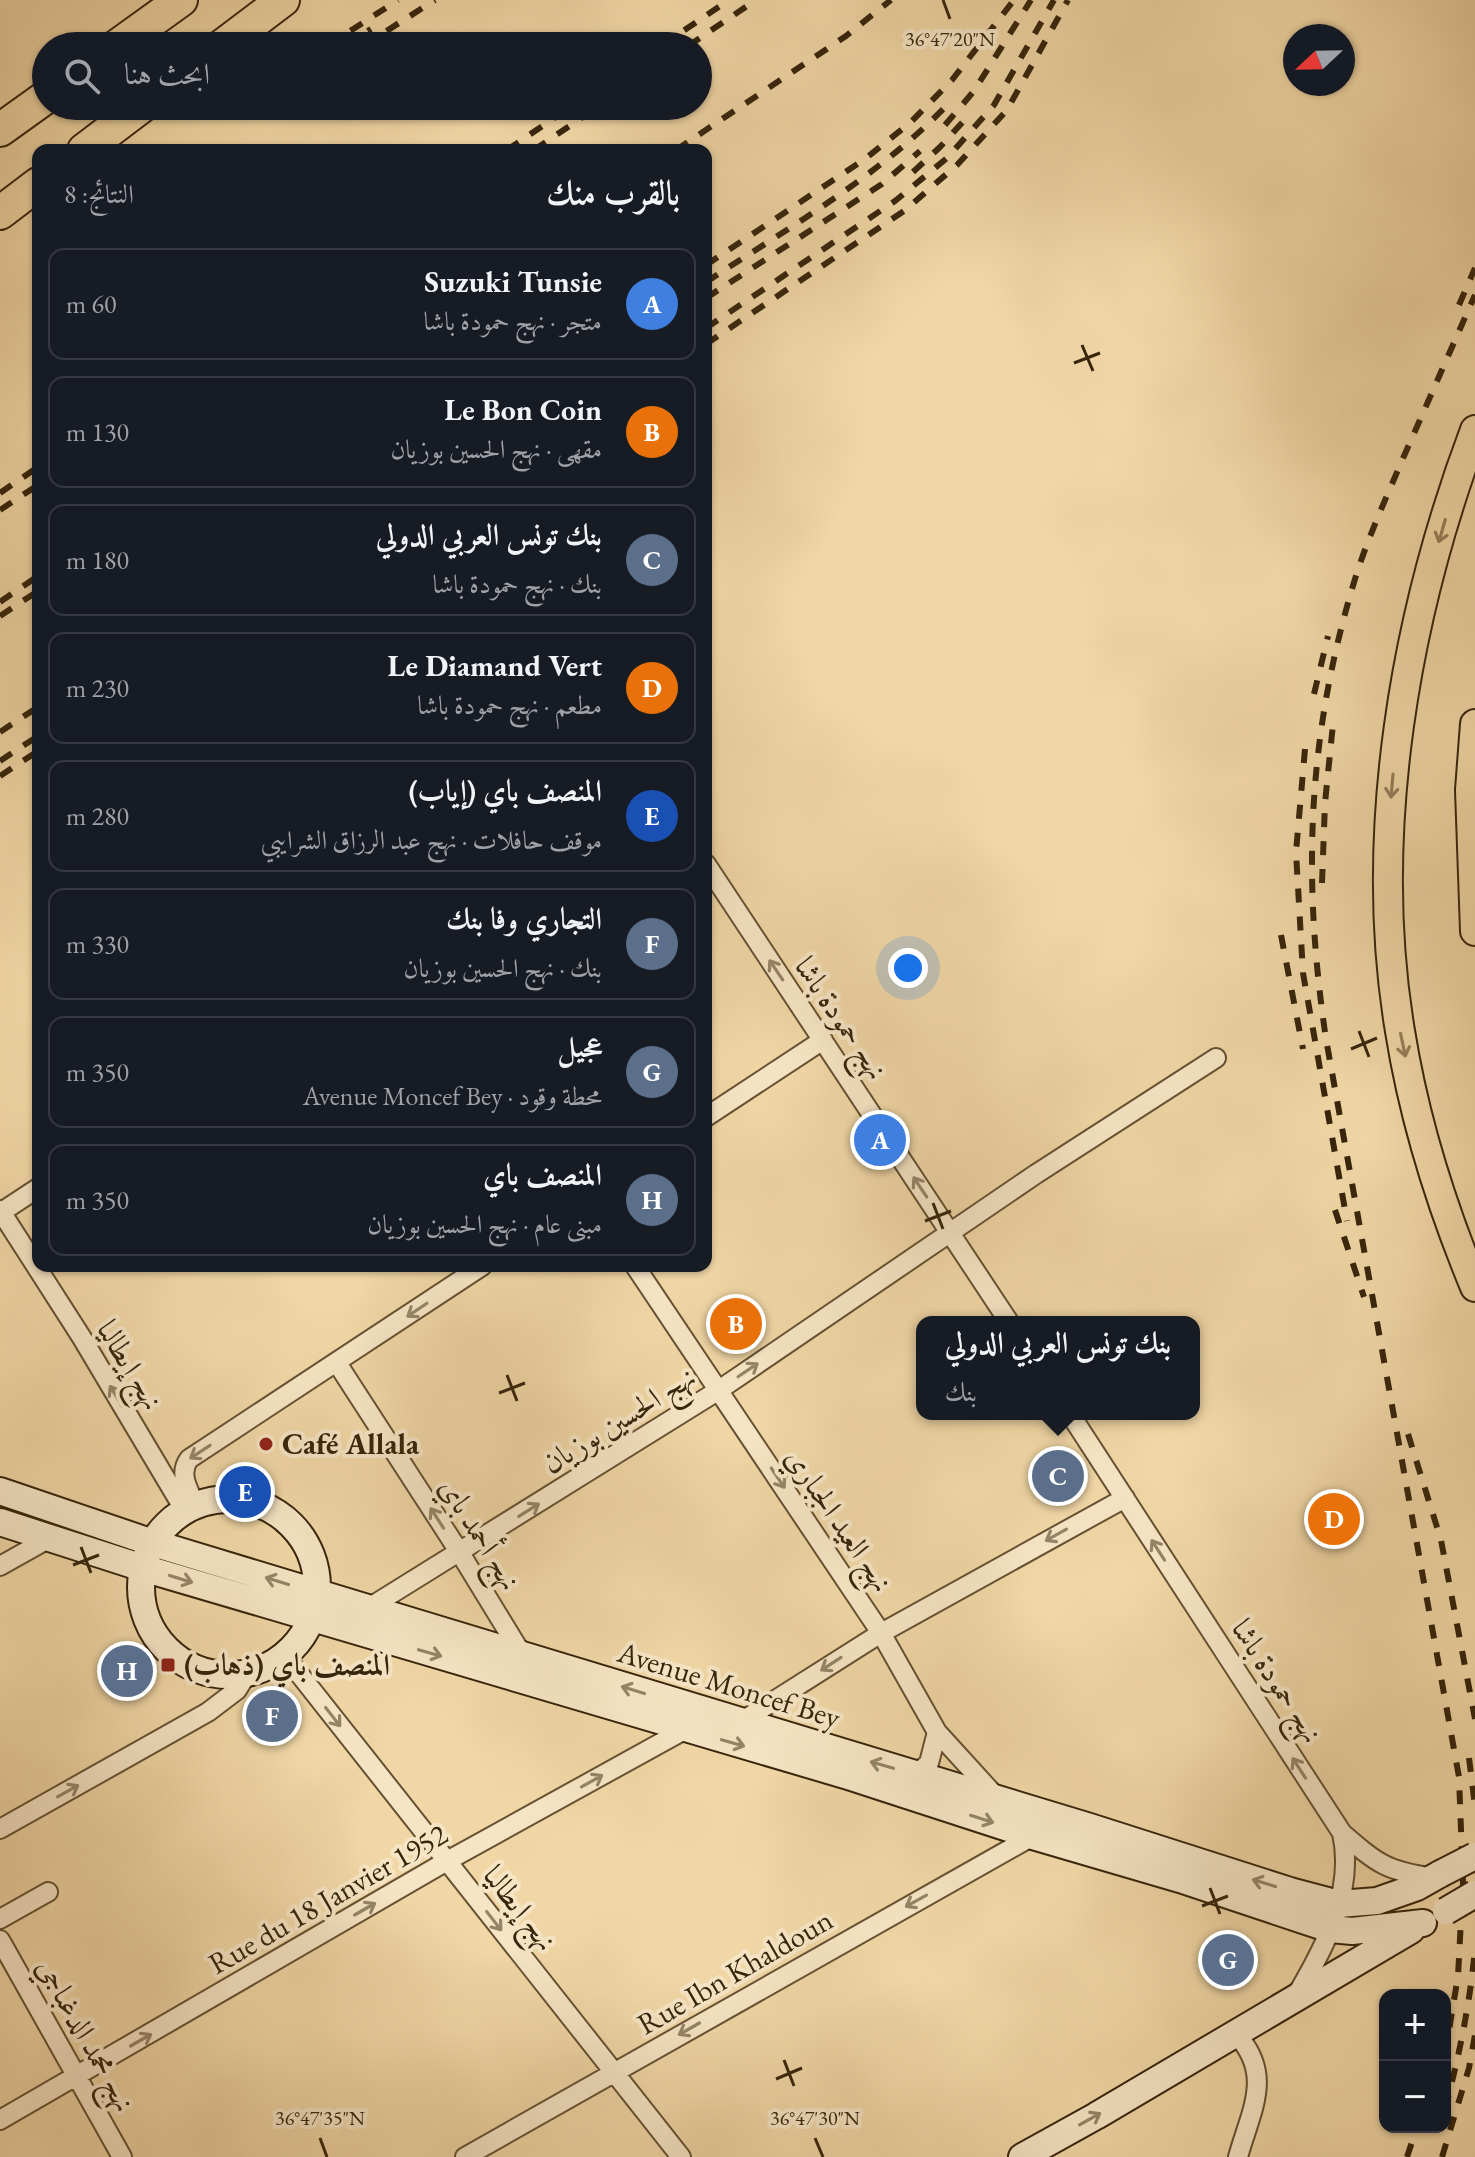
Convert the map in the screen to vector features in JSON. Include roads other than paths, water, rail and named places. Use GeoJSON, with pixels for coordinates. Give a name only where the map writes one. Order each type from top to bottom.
{"type":"FeatureCollection","features":[{"type":"Feature","properties":{"kind":"highway"},"geometry":{"type":"LineString","coordinates":[[136,32],[181,0]]}},
{"type":"Feature","properties":{"kind":"highway"},"geometry":{"type":"LineString","coordinates":[[241,32],[283,0]]}},
{"type":"Feature","properties":{"kind":"highway"},"geometry":{"type":"LineString","coordinates":[[0,130],[32,107]]}},
{"type":"Feature","properties":{"kind":"highway"},"geometry":{"type":"LineString","coordinates":[[92,144],[124,120]]}},
{"type":"Feature","properties":{"kind":"highway"},"geometry":{"type":"LineString","coordinates":[[0,213],[32,189]]}},
{"type":"Feature","properties":{"kind":"main road"},"geometry":{"type":"LineString","coordinates":[[1475,430],[1442,530],[1397,723],[1389,832],[1390,939],[1400,1031],[1419,1120],[1448,1223],[1475,1287]]}},
{"type":"Feature","properties":{"kind":"main road"},"geometry":{"type":"LineString","coordinates":[[1475,724],[1470,790],[1475,931]]}},
{"type":"Feature","properties":{"kind":"main road","name":"Avenue Moncef Bey"},"geometry":{"type":"LineString","coordinates":[[0,1491],[153,1543],[315,1605],[686,1729],[1180,1879],[1330,1929],[1352,1931],[1433,1918]]}},
{"type":"Feature","properties":{"kind":"main road"},"geometry":{"type":"LineString","coordinates":[[224,1499],[254,1502],[280,1515],[301,1536],[314,1563],[315,1605],[301,1639],[285,1656],[267,1667],[247,1674],[212,1674],[180,1661],[155,1635],[142,1603],[143,1568],[153,1543],[166,1525],[190,1508],[224,1499]]}},
{"type":"Feature","properties":{"kind":"main road","name":"Avenue Moncef Bey"},"geometry":{"type":"LineString","coordinates":[[0,1522],[143,1568],[315,1605],[367,1609],[1339,1904],[1377,1901],[1417,1887],[1475,1856]]}},
{"type":"Feature","properties":{"kind":"main road"},"geometry":{"type":"LineString","coordinates":[[1022,2157],[1475,1894]]}},
{"type":"Feature","properties":{"kind":"street","name":"نهج حمودة باشا"},"geometry":{"type":"LineString","coordinates":[[712,873],[1005,1316]]}},
{"type":"Feature","properties":{"kind":"street"},"geometry":{"type":"LineString","coordinates":[[712,1113],[823,1040]]}},
{"type":"Feature","properties":{"kind":"street","name":"نهج الحسين بوزيان"},"geometry":{"type":"LineString","coordinates":[[367,1609],[719,1390],[1036,1174],[1216,1058]]}},
{"type":"Feature","properties":{"kind":"street"},"geometry":{"type":"LineString","coordinates":[[1,1212],[32,1192]]}},
{"type":"Feature","properties":{"kind":"street","name":"نهج إيطاليا"},"geometry":{"type":"LineString","coordinates":[[1,1212],[32,1260]]}},
{"type":"Feature","properties":{"kind":"street","name":"نهج إيطاليا"},"geometry":{"type":"LineString","coordinates":[[40,1272],[190,1508]]}},
{"type":"Feature","properties":{"kind":"street"},"geometry":{"type":"LineString","coordinates":[[190,1508],[183,1476],[186,1461],[473,1272]]}},
{"type":"Feature","properties":{"kind":"street","name":"نهج العيد الجباري"},"geometry":{"type":"LineString","coordinates":[[639,1272],[881,1633],[937,1732],[1000,1801]]}},
{"type":"Feature","properties":{"kind":"street","name":"نهج أحمد باي"},"geometry":{"type":"LineString","coordinates":[[337,1363],[523,1656]]}},
{"type":"Feature","properties":{"kind":"street","name":"نهج حمودة باشا"},"geometry":{"type":"LineString","coordinates":[[1074,1420],[1342,1833],[1347,1865],[1339,1904],[1315,1964],[1294,1997]]}},
{"type":"Feature","properties":{"kind":"street"},"geometry":{"type":"LineString","coordinates":[[739,1723],[881,1633],[1125,1498]]}},
{"type":"Feature","properties":{"kind":"street"},"geometry":{"type":"LineString","coordinates":[[0,1566],[50,1538]]}},
{"type":"Feature","properties":{"kind":"street","name":"نهج إيطاليا"},"geometry":{"type":"LineString","coordinates":[[285,1656],[681,2157]]}},
{"type":"Feature","properties":{"kind":"street"},"geometry":{"type":"LineString","coordinates":[[0,1829],[208,1712],[237,1690],[247,1674]]}},
{"type":"Feature","properties":{"kind":"street","name":"Rue du 18 Janvier 1952"},"geometry":{"type":"LineString","coordinates":[[0,2120],[447,1861],[686,1729]]}},
{"type":"Feature","properties":{"kind":"street"},"geometry":{"type":"LineString","coordinates":[[915,1775],[929,1763],[937,1732]]}},
{"type":"Feature","properties":{"kind":"street"},"geometry":{"type":"LineString","coordinates":[[1342,1833],[1382,1866],[1410,1875],[1437,1876]]}},
{"type":"Feature","properties":{"kind":"street","name":"Rue Ibn Khaldoun"},"geometry":{"type":"LineString","coordinates":[[465,2157],[1033,1836]]}},
{"type":"Feature","properties":{"kind":"street"},"geometry":{"type":"LineString","coordinates":[[0,1919],[48,1892]]}},
{"type":"Feature","properties":{"kind":"street","name":"نهج محمد الدغباجي"},"geometry":{"type":"LineString","coordinates":[[0,1940],[122,2157]]}},
{"type":"Feature","properties":{"kind":"street"},"geometry":{"type":"LineString","coordinates":[[1236,2034],[1253,2057],[1258,2080],[1238,2157]]}},
{"type":"Feature","properties":{"kind":"railway"},"geometry":{"type":"LineString","coordinates":[[349,32],[398,0]]}},
{"type":"Feature","properties":{"kind":"railway"},"geometry":{"type":"LineString","coordinates":[[385,32],[435,0]]}},
{"type":"Feature","properties":{"kind":"railway"},"geometry":{"type":"LineString","coordinates":[[682,32],[729,0]]}},
{"type":"Feature","properties":{"kind":"railway"},"geometry":{"type":"LineString","coordinates":[[709,32],[756,0]]}},
{"type":"Feature","properties":{"kind":"railway"},"geometry":{"type":"LineString","coordinates":[[685,144],[846,36],[891,0]]}},
{"type":"Feature","properties":{"kind":"railway"},"geometry":{"type":"LineString","coordinates":[[712,261],[865,159],[911,122],[952,80],[1014,0]]}},
{"type":"Feature","properties":{"kind":"railway"},"geometry":{"type":"LineString","coordinates":[[945,125],[974,91],[1031,0]]}},
{"type":"Feature","properties":{"kind":"railway"},"geometry":{"type":"LineString","coordinates":[[712,324],[895,201],[947,158],[994,105],[1054,0]]}},
{"type":"Feature","properties":{"kind":"railway"},"geometry":{"type":"LineString","coordinates":[[712,340],[904,211],[957,165],[1007,110],[1068,0]]}},
{"type":"Feature","properties":{"kind":"railway"},"geometry":{"type":"LineString","coordinates":[[366,32],[371,29]]}},
{"type":"Feature","properties":{"kind":"railway"},"geometry":{"type":"LineString","coordinates":[[712,278],[865,177],[950,102]]}},
{"type":"Feature","properties":{"kind":"railway"},"geometry":{"type":"LineString","coordinates":[[913,172],[969,115]]}},
{"type":"Feature","properties":{"kind":"railway"},"geometry":{"type":"LineString","coordinates":[[516,144],[551,120]]}},
{"type":"Feature","properties":{"kind":"railway"},"geometry":{"type":"LineString","coordinates":[[543,144],[578,120]]}},
{"type":"Feature","properties":{"kind":"railway"},"geometry":{"type":"LineString","coordinates":[[712,294],[882,184],[920,151]]}},
{"type":"Feature","properties":{"kind":"railway"},"geometry":{"type":"LineString","coordinates":[[1459,305],[1475,268]]}},
{"type":"Feature","properties":{"kind":"railway"},"geometry":{"type":"LineString","coordinates":[[1451,2019],[1458,1976],[1463,1883],[1459,1777],[1326,1039],[1318,979],[1312,864],[1318,751],[1339,637],[1355,579],[1384,501],[1475,295]]}},
{"type":"Feature","properties":{"kind":"railway"},"geometry":{"type":"LineString","coordinates":[[0,493],[32,471]]}},
{"type":"Feature","properties":{"kind":"railway"},"geometry":{"type":"LineString","coordinates":[[0,510],[32,489]]}},
{"type":"Feature","properties":{"kind":"railway"},"geometry":{"type":"LineString","coordinates":[[0,602],[32,580]]}},
{"type":"Feature","properties":{"kind":"railway"},"geometry":{"type":"LineString","coordinates":[[0,616],[32,595]]}},
{"type":"Feature","properties":{"kind":"railway"},"geometry":{"type":"LineString","coordinates":[[1314,694],[1328,636]]}},
{"type":"Feature","properties":{"kind":"railway"},"geometry":{"type":"LineString","coordinates":[[0,732],[32,711]]}},
{"type":"Feature","properties":{"kind":"railway"},"geometry":{"type":"LineString","coordinates":[[1322,883],[1325,803],[1333,724]]}},
{"type":"Feature","properties":{"kind":"railway"},"geometry":{"type":"LineString","coordinates":[[0,761],[32,740]]}},
{"type":"Feature","properties":{"kind":"railway"},"geometry":{"type":"LineString","coordinates":[[1305,749],[1296,852],[1303,973],[1347,1221]]}},
{"type":"Feature","properties":{"kind":"railway"},"geometry":{"type":"LineString","coordinates":[[0,776],[32,755]]}},
{"type":"Feature","properties":{"kind":"railway"},"geometry":{"type":"LineString","coordinates":[[1281,935],[1303,1049]]}},
{"type":"Feature","properties":{"kind":"railway"},"geometry":{"type":"LineString","coordinates":[[1335,1210],[1364,1297]]}},
{"type":"Feature","properties":{"kind":"railway"},"geometry":{"type":"LineString","coordinates":[[1408,1434],[1441,1540],[1475,1719]]}},
{"type":"Feature","properties":{"kind":"railway"},"geometry":{"type":"LineString","coordinates":[[1469,1758],[1475,1806]]}},
{"type":"Feature","properties":{"kind":"railway"},"geometry":{"type":"LineString","coordinates":[[1451,2086],[1475,1949]]}},
{"type":"Feature","properties":{"kind":"railway"},"geometry":{"type":"LineString","coordinates":[[1442,2157],[1469,2068],[1475,2035]]}},
{"type":"Feature","properties":{"kind":"railway"},"geometry":{"type":"LineString","coordinates":[[1407,2157],[1415,2133]]}},
{"type":"Feature","properties":{"kind":"place","name":"Suzuki Tunsie"},"geometry":{"type":"Point","coordinates":[880,1140]}},
{"type":"Feature","properties":{"kind":"place","name":"Le Bon Coin"},"geometry":{"type":"Point","coordinates":[736,1324]}},
{"type":"Feature","properties":{"kind":"place","name":"Café Allala"},"geometry":{"type":"Point","coordinates":[266,1444]}},
{"type":"Feature","properties":{"kind":"place","name":"بنك تونس العربي الدولي"},"geometry":{"type":"Point","coordinates":[1058,1476]}},
{"type":"Feature","properties":{"kind":"place","name":"المنصف باي (إياب)"},"geometry":{"type":"Point","coordinates":[245,1492]}},
{"type":"Feature","properties":{"kind":"place","name":"Le Diamand Vert"},"geometry":{"type":"Point","coordinates":[1334,1519]}},
{"type":"Feature","properties":{"kind":"place","name":"المنصف باي (ذهاب)"},"geometry":{"type":"Point","coordinates":[168,1665]}},
{"type":"Feature","properties":{"kind":"place","name":"المنصف باي"},"geometry":{"type":"Point","coordinates":[127,1671]}},
{"type":"Feature","properties":{"kind":"place","name":"التجاري وفا بنك"},"geometry":{"type":"Point","coordinates":[272,1716]}},
{"type":"Feature","properties":{"kind":"place","name":"عجيل"},"geometry":{"type":"Point","coordinates":[1228,1960]}}]}
